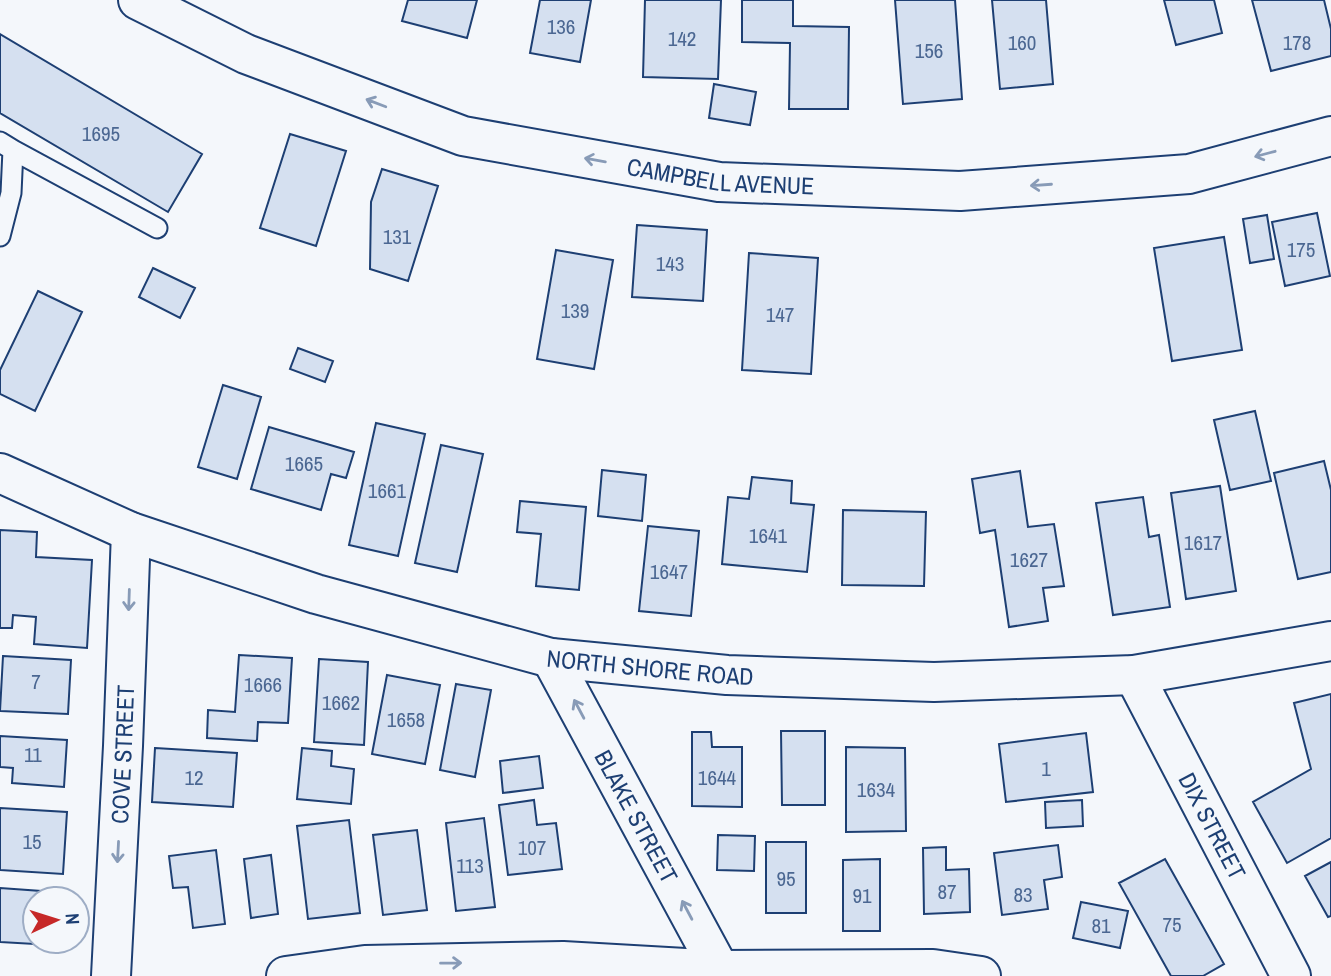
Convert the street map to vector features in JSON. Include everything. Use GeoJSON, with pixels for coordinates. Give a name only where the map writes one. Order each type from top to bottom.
{"type":"FeatureCollection","features":[{"type":"Feature","properties":{"kind":"street","name":"CAMPBELL AVENUE"},"geometry":{"type":"LineString","coordinates":[[138,0],[246,54],[463,136],[719,182],[960,191],[1189,174],[1331,136]]}},
{"type":"Feature","properties":{"kind":"street","name":"NORTH SHORE ROAD"},"geometry":{"type":"LineString","coordinates":[[0,473],[131,532],[316,594],[551,658],[727,675],[934,682],[1133,675],[1331,641]]}},
{"type":"Feature","properties":{"kind":"street","name":"COVE STREET"},"geometry":{"type":"LineString","coordinates":[[111,976],[124,746],[131,532]]}},
{"type":"Feature","properties":{"kind":"street","name":"BLAKE STREET"},"geometry":{"type":"LineString","coordinates":[[551,658],[720,974]]}},
{"type":"Feature","properties":{"kind":"street","name":"DIX STREET"},"geometry":{"type":"LineString","coordinates":[[1133,675],[1291,976]]}},
{"type":"Feature","properties":{"kind":"street"},"geometry":{"type":"LineString","coordinates":[[286,976],[365,965],[563,961],[720,974],[933,969],[981,976]]}},
{"type":"Feature","properties":{"kind":"lane"},"geometry":{"type":"LineString","coordinates":[[7,146],[157,228]]}},
{"type":"Feature","properties":{"kind":"lane"},"geometry":{"type":"LineString","coordinates":[[0,236],[11,193],[7,146]]}},
{"type":"Feature","properties":{"kind":"building"},"geometry":{"type":"Polygon","coordinates":[[[408,0],[477,0],[467,38],[402,21],[408,0]]]}},
{"type":"Feature","properties":{"kind":"building"},"geometry":{"type":"Polygon","coordinates":[[[540,0],[591,0],[580,62],[530,53],[540,0]]]}},
{"type":"Feature","properties":{"kind":"building"},"geometry":{"type":"Polygon","coordinates":[[[645,0],[721,0],[718,79],[643,77],[645,0]]]}},
{"type":"Feature","properties":{"kind":"building"},"geometry":{"type":"Polygon","coordinates":[[[742,0],[793,0],[793,26],[849,27],[848,109],[789,109],[790,43],[742,42],[742,0]]]}},
{"type":"Feature","properties":{"kind":"building"},"geometry":{"type":"Polygon","coordinates":[[[895,0],[955,0],[962,99],[903,104],[895,0]]]}},
{"type":"Feature","properties":{"kind":"building"},"geometry":{"type":"Polygon","coordinates":[[[992,0],[1046,0],[1053,84],[1000,89],[992,0]]]}},
{"type":"Feature","properties":{"kind":"building"},"geometry":{"type":"Polygon","coordinates":[[[1164,0],[1214,0],[1222,33],[1176,45],[1164,0]]]}},
{"type":"Feature","properties":{"kind":"building"},"geometry":{"type":"Polygon","coordinates":[[[1252,0],[1324,0],[1331,29],[1331,56],[1271,71],[1252,0]]]}},
{"type":"Feature","properties":{"kind":"building"},"geometry":{"type":"Polygon","coordinates":[[[0,34],[202,154],[168,212],[0,113],[0,34]]]}},
{"type":"Feature","properties":{"kind":"building"},"geometry":{"type":"Polygon","coordinates":[[[714,84],[756,92],[750,125],[709,118],[714,84]]]}},
{"type":"Feature","properties":{"kind":"building"},"geometry":{"type":"Polygon","coordinates":[[[290,134],[346,151],[316,246],[260,228],[290,134]]]}},
{"type":"Feature","properties":{"kind":"building"},"geometry":{"type":"Polygon","coordinates":[[[382,169],[438,186],[408,281],[370,269],[371,202],[382,169]]]}},
{"type":"Feature","properties":{"kind":"building"},"geometry":{"type":"Polygon","coordinates":[[[1317,213],[1330,276],[1285,286],[1272,222],[1317,213]]]}},
{"type":"Feature","properties":{"kind":"building"},"geometry":{"type":"Polygon","coordinates":[[[1267,215],[1274,259],[1250,263],[1243,219],[1267,215]]]}},
{"type":"Feature","properties":{"kind":"building"},"geometry":{"type":"Polygon","coordinates":[[[637,225],[707,230],[703,301],[632,297],[637,225]]]}},
{"type":"Feature","properties":{"kind":"building"},"geometry":{"type":"Polygon","coordinates":[[[1224,237],[1242,350],[1172,361],[1154,248],[1224,237]]]}},
{"type":"Feature","properties":{"kind":"building"},"geometry":{"type":"Polygon","coordinates":[[[556,250],[613,260],[594,369],[537,359],[556,250]]]}},
{"type":"Feature","properties":{"kind":"building"},"geometry":{"type":"Polygon","coordinates":[[[749,253],[818,258],[811,374],[742,370],[749,253]]]}},
{"type":"Feature","properties":{"kind":"building"},"geometry":{"type":"Polygon","coordinates":[[[153,268],[195,288],[180,318],[139,297],[153,268]]]}},
{"type":"Feature","properties":{"kind":"building"},"geometry":{"type":"Polygon","coordinates":[[[38,291],[82,312],[35,411],[0,394],[0,370],[38,291]]]}},
{"type":"Feature","properties":{"kind":"building"},"geometry":{"type":"Polygon","coordinates":[[[298,348],[333,361],[325,382],[290,369],[298,348]]]}},
{"type":"Feature","properties":{"kind":"building"},"geometry":{"type":"Polygon","coordinates":[[[223,385],[261,397],[237,479],[198,467],[223,385]]]}},
{"type":"Feature","properties":{"kind":"building"},"geometry":{"type":"Polygon","coordinates":[[[1255,411],[1271,481],[1230,490],[1214,420],[1255,411]]]}},
{"type":"Feature","properties":{"kind":"building"},"geometry":{"type":"Polygon","coordinates":[[[376,423],[425,434],[398,556],[349,545],[376,423]]]}},
{"type":"Feature","properties":{"kind":"building"},"geometry":{"type":"Polygon","coordinates":[[[269,427],[354,452],[346,478],[331,474],[321,510],[251,489],[269,427]]]}},
{"type":"Feature","properties":{"kind":"building"},"geometry":{"type":"Polygon","coordinates":[[[441,445],[483,454],[457,572],[415,563],[441,445]]]}},
{"type":"Feature","properties":{"kind":"building"},"geometry":{"type":"Polygon","coordinates":[[[1324,461],[1331,490],[1331,572],[1298,579],[1274,473],[1324,461]]]}},
{"type":"Feature","properties":{"kind":"building"},"geometry":{"type":"Polygon","coordinates":[[[602,470],[646,475],[642,521],[598,516],[602,470]]]}},
{"type":"Feature","properties":{"kind":"building"},"geometry":{"type":"Polygon","coordinates":[[[1020,471],[1028,527],[1054,524],[1064,586],[1043,588],[1048,621],[1009,627],[995,530],[980,533],[972,479],[1020,471]]]}},
{"type":"Feature","properties":{"kind":"building"},"geometry":{"type":"Polygon","coordinates":[[[752,477],[792,481],[791,503],[814,505],[807,572],[722,564],[728,497],[749,499],[752,477]]]}},
{"type":"Feature","properties":{"kind":"building"},"geometry":{"type":"Polygon","coordinates":[[[1220,486],[1236,591],[1186,599],[1171,493],[1220,486]]]}},
{"type":"Feature","properties":{"kind":"building"},"geometry":{"type":"Polygon","coordinates":[[[1143,497],[1149,537],[1159,535],[1170,607],[1113,615],[1096,503],[1143,497]]]}},
{"type":"Feature","properties":{"kind":"building"},"geometry":{"type":"Polygon","coordinates":[[[520,501],[586,507],[579,590],[536,586],[541,534],[517,532],[520,501]]]}},
{"type":"Feature","properties":{"kind":"building"},"geometry":{"type":"Polygon","coordinates":[[[843,510],[926,512],[924,586],[842,585],[843,510]]]}},
{"type":"Feature","properties":{"kind":"building"},"geometry":{"type":"Polygon","coordinates":[[[648,526],[699,531],[691,616],[639,611],[648,526]]]}},
{"type":"Feature","properties":{"kind":"building"},"geometry":{"type":"Polygon","coordinates":[[[0,530],[37,532],[36,557],[92,560],[87,648],[34,644],[36,617],[13,615],[12,628],[0,628],[0,530]]]}},
{"type":"Feature","properties":{"kind":"building"},"geometry":{"type":"Polygon","coordinates":[[[239,655],[292,658],[288,723],[258,722],[257,741],[207,738],[208,710],[235,712],[239,655]]]}},
{"type":"Feature","properties":{"kind":"building"},"geometry":{"type":"Polygon","coordinates":[[[3,656],[71,660],[68,714],[0,711],[3,656]]]}},
{"type":"Feature","properties":{"kind":"building"},"geometry":{"type":"Polygon","coordinates":[[[319,659],[368,662],[364,745],[314,742],[319,659]]]}},
{"type":"Feature","properties":{"kind":"building"},"geometry":{"type":"Polygon","coordinates":[[[387,675],[440,685],[425,764],[372,754],[387,675]]]}},
{"type":"Feature","properties":{"kind":"building"},"geometry":{"type":"Polygon","coordinates":[[[456,684],[491,690],[475,777],[440,770],[456,684]]]}},
{"type":"Feature","properties":{"kind":"building"},"geometry":{"type":"Polygon","coordinates":[[[1331,694],[1331,838],[1287,863],[1253,802],[1311,769],[1294,703],[1331,694]]]}},
{"type":"Feature","properties":{"kind":"building"},"geometry":{"type":"Polygon","coordinates":[[[781,731],[825,731],[825,805],[782,805],[781,731]]]}},
{"type":"Feature","properties":{"kind":"building"},"geometry":{"type":"Polygon","coordinates":[[[692,732],[711,732],[712,747],[742,747],[742,807],[692,806],[692,732]]]}},
{"type":"Feature","properties":{"kind":"building"},"geometry":{"type":"Polygon","coordinates":[[[1086,733],[1093,792],[1006,802],[999,744],[1086,733]]]}},
{"type":"Feature","properties":{"kind":"building"},"geometry":{"type":"Polygon","coordinates":[[[0,736],[67,740],[64,787],[12,783],[13,768],[0,767],[0,736]]]}},
{"type":"Feature","properties":{"kind":"building"},"geometry":{"type":"Polygon","coordinates":[[[846,747],[905,748],[906,831],[846,832],[846,747]]]}},
{"type":"Feature","properties":{"kind":"building"},"geometry":{"type":"Polygon","coordinates":[[[155,748],[237,753],[233,807],[152,802],[155,748]]]}},
{"type":"Feature","properties":{"kind":"building"},"geometry":{"type":"Polygon","coordinates":[[[302,748],[332,751],[331,766],[354,769],[351,804],[297,799],[302,748]]]}},
{"type":"Feature","properties":{"kind":"building"},"geometry":{"type":"Polygon","coordinates":[[[539,756],[543,788],[503,793],[500,761],[539,756]]]}},
{"type":"Feature","properties":{"kind":"building"},"geometry":{"type":"Polygon","coordinates":[[[534,800],[537,825],[556,823],[562,869],[508,875],[499,805],[534,800]]]}},
{"type":"Feature","properties":{"kind":"building"},"geometry":{"type":"Polygon","coordinates":[[[1082,800],[1083,826],[1046,828],[1045,802],[1082,800]]]}},
{"type":"Feature","properties":{"kind":"building"},"geometry":{"type":"Polygon","coordinates":[[[0,808],[67,812],[63,874],[0,870],[0,808]]]}},
{"type":"Feature","properties":{"kind":"building"},"geometry":{"type":"Polygon","coordinates":[[[484,818],[495,907],[456,911],[446,823],[484,818]]]}},
{"type":"Feature","properties":{"kind":"building"},"geometry":{"type":"Polygon","coordinates":[[[349,820],[360,913],[308,919],[297,826],[349,820]]]}},
{"type":"Feature","properties":{"kind":"building"},"geometry":{"type":"Polygon","coordinates":[[[417,830],[427,910],[383,915],[373,835],[417,830]]]}},
{"type":"Feature","properties":{"kind":"building"},"geometry":{"type":"Polygon","coordinates":[[[718,835],[755,836],[754,871],[717,870],[718,835]]]}},
{"type":"Feature","properties":{"kind":"building"},"geometry":{"type":"Polygon","coordinates":[[[766,842],[806,842],[806,913],[766,913],[766,842]]]}},
{"type":"Feature","properties":{"kind":"building"},"geometry":{"type":"Polygon","coordinates":[[[1058,845],[1062,877],[1044,880],[1048,909],[1002,915],[994,853],[1058,845]]]}},
{"type":"Feature","properties":{"kind":"building"},"geometry":{"type":"Polygon","coordinates":[[[946,847],[946,870],[969,869],[970,912],[924,914],[923,848],[946,847]]]}},
{"type":"Feature","properties":{"kind":"building"},"geometry":{"type":"Polygon","coordinates":[[[216,850],[225,924],[193,928],[188,887],[173,888],[169,856],[216,850]]]}},
{"type":"Feature","properties":{"kind":"building"},"geometry":{"type":"Polygon","coordinates":[[[271,855],[278,914],[251,918],[244,859],[271,855]]]}},
{"type":"Feature","properties":{"kind":"building"},"geometry":{"type":"Polygon","coordinates":[[[880,859],[880,931],[843,931],[843,860],[880,859]]]}},
{"type":"Feature","properties":{"kind":"building"},"geometry":{"type":"Polygon","coordinates":[[[1165,859],[1224,964],[1203,976],[1171,976],[1119,883],[1165,859]]]}},
{"type":"Feature","properties":{"kind":"building"},"geometry":{"type":"Polygon","coordinates":[[[1331,862],[1331,916],[1328,917],[1305,876],[1331,862]]]}},
{"type":"Feature","properties":{"kind":"building"},"geometry":{"type":"Polygon","coordinates":[[[0,888],[21,890],[21,943],[0,942],[0,888]]]}},
{"type":"Feature","properties":{"kind":"building"},"geometry":{"type":"Polygon","coordinates":[[[1081,902],[1128,911],[1120,948],[1073,938],[1081,902]]]}}]}
